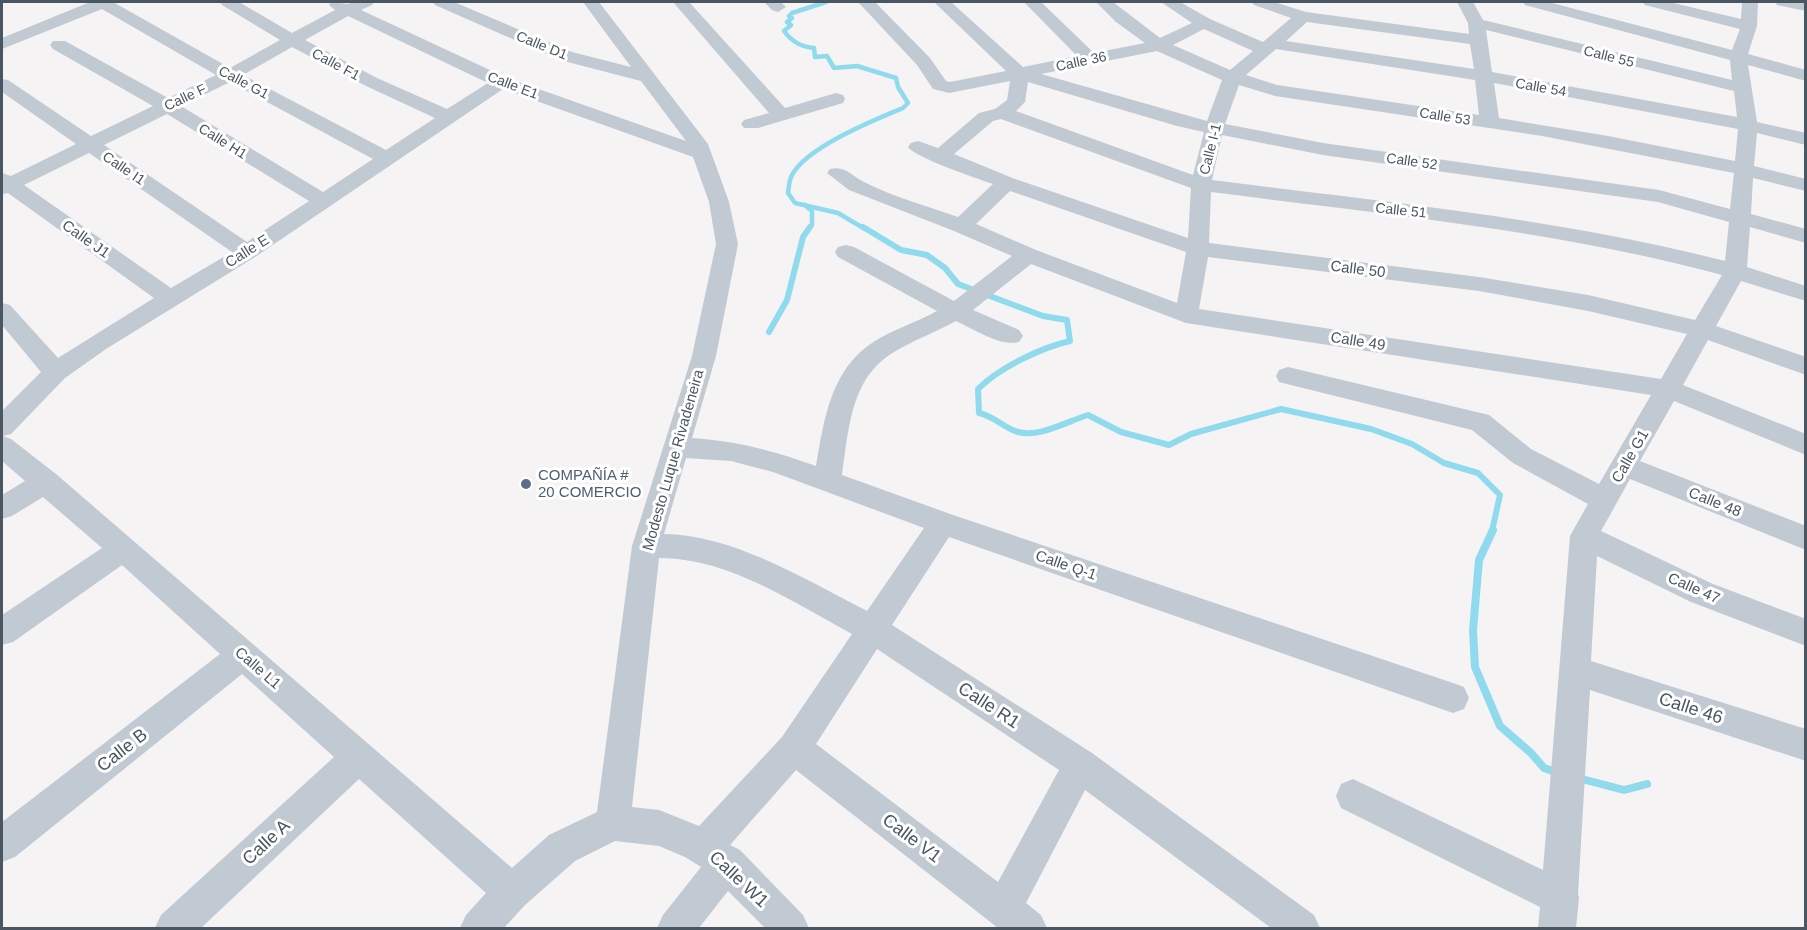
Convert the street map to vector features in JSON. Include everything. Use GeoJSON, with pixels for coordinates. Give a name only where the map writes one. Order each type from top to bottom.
{"type":"FeatureCollection","features":[{"type":"Feature","properties":{"kind":"street"},"geometry":{"type":"LineString","coordinates":[[2,44],[102,2]]}},
{"type":"Feature","properties":{"kind":"street","name":"Calle G1"},"geometry":{"type":"LineString","coordinates":[[102,2],[230,75],[387,158]]}},
{"type":"Feature","properties":{"kind":"street","name":"Calle F1"},"geometry":{"type":"LineString","coordinates":[[228,2],[259,18],[292,41],[362,78],[449,117]]}},
{"type":"Feature","properties":{"kind":"street","name":"Calle E1"},"geometry":{"type":"LineString","coordinates":[[329,2],[501,82],[703,154]]}},
{"type":"Feature","properties":{"kind":"street","name":"Calle F"},"geometry":{"type":"LineString","coordinates":[[4,184],[91,145],[166,105],[230,75],[347,10],[366,2]]}},
{"type":"Feature","properties":{"kind":"street","name":"Calle D1"},"geometry":{"type":"LineString","coordinates":[[441,2],[566,56],[647,77]]}},
{"type":"Feature","properties":{"kind":"street","name":"Modesto Luque Rivadeneira"},"geometry":{"type":"LineString","coordinates":[[591,2],[698,144],[719,202],[727,244],[704,356],[646,546],[613,823]]}},
{"type":"Feature","properties":{"kind":"street"},"geometry":{"type":"LineString","coordinates":[[681,2],[781,115]]}},
{"type":"Feature","properties":{"kind":"street","name":"Calle 36"},"geometry":{"type":"LineString","coordinates":[[866,2],[924,62],[939,85],[954,88],[1159,45],[1204,23]]}},
{"type":"Feature","properties":{"kind":"street"},"geometry":{"type":"LineString","coordinates":[[939,157],[986,117],[1002,113],[1016,102],[1020,74],[942,2]]}},
{"type":"Feature","properties":{"kind":"street"},"geometry":{"type":"LineString","coordinates":[[1032,2],[1090,59]]}},
{"type":"Feature","properties":{"kind":"street","name":"Calle 53"},"geometry":{"type":"LineString","coordinates":[[1104,2],[1125,23],[1159,45],[1232,78],[1275,90],[1646,148],[1744,168],[1806,185]]}},
{"type":"Feature","properties":{"kind":"street","name":"Calle 54"},"geometry":{"type":"LineString","coordinates":[[1169,2],[1204,23],[1270,47],[1483,76],[1748,125],[1806,139]]}},
{"type":"Feature","properties":{"kind":"street","name":"Calle 55"},"geometry":{"type":"LineString","coordinates":[[1260,2],[1304,17],[1477,32],[1742,88]]}},
{"type":"Feature","properties":{"kind":"street"},"geometry":{"type":"LineString","coordinates":[[1465,2],[1477,32],[1490,123]]}},
{"type":"Feature","properties":{"kind":"street"},"geometry":{"type":"LineString","coordinates":[[1531,2],[1806,76]]}},
{"type":"Feature","properties":{"kind":"street"},"geometry":{"type":"LineString","coordinates":[[1651,2],[1750,14]]}},
{"type":"Feature","properties":{"kind":"street"},"geometry":{"type":"LineString","coordinates":[[1783,2],[1806,6]]}},
{"type":"Feature","properties":{"kind":"street","name":"Calle G1"},"geometry":{"type":"LineString","coordinates":[[1559,913],[1584,536],[1735,271],[1748,125],[1738,57],[1750,14]]}},
{"type":"Feature","properties":{"kind":"street"},"geometry":{"type":"LineString","coordinates":[[1232,78],[1304,17]]}},
{"type":"Feature","properties":{"kind":"street","name":"Calle H1"},"geometry":{"type":"LineString","coordinates":[[59,45],[166,105],[323,201]]}},
{"type":"Feature","properties":{"kind":"street","name":"Calle 52"},"geometry":{"type":"LineString","coordinates":[[1020,74],[1214,129],[1323,149],[1629,191],[1739,216],[1806,236]]}},
{"type":"Feature","properties":{"kind":"street","name":"Calle I-1"},"geometry":{"type":"LineString","coordinates":[[1186,315],[1198,249],[1201,185],[1214,129],[1232,78]]}},
{"type":"Feature","properties":{"kind":"street","name":"Calle E"},"geometry":{"type":"LineString","coordinates":[[2,427],[56,372],[170,298],[247,252],[501,82]]}},
{"type":"Feature","properties":{"kind":"street","name":"Calle I1"},"geometry":{"type":"LineString","coordinates":[[2,84],[247,252]]}},
{"type":"Feature","properties":{"kind":"street"},"geometry":{"type":"LineString","coordinates":[[751,124],[836,99]]}},
{"type":"Feature","properties":{"kind":"street","name":"Calle 51"},"geometry":{"type":"LineString","coordinates":[[1002,113],[1201,185],[1571,234],[1659,251],[1735,271],[1806,294]]}},
{"type":"Feature","properties":{"kind":"street","name":"Calle 50"},"geometry":{"type":"LineString","coordinates":[[918,147],[1008,183],[1198,249],[1479,284],[1588,303],[1703,330],[1806,366]]}},
{"type":"Feature","properties":{"kind":"street","name":"Calle 49"},"geometry":{"type":"LineString","coordinates":[[837,173],[856,186],[1186,315],[1668,389],[1806,445]]}},
{"type":"Feature","properties":{"kind":"street"},"geometry":{"type":"LineString","coordinates":[[962,226],[995,192],[1008,183]]}},
{"type":"Feature","properties":{"kind":"street","name":"Calle J1"},"geometry":{"type":"LineString","coordinates":[[4,184],[170,298]]}},
{"type":"Feature","properties":{"kind":"street"},"geometry":{"type":"LineString","coordinates":[[846,252],[955,311],[1011,336]]}},
{"type":"Feature","properties":{"kind":"street"},"geometry":{"type":"LineString","coordinates":[[827,481],[850,381],[864,362],[884,347],[955,311],[1028,255]]}},
{"type":"Feature","properties":{"kind":"street"},"geometry":{"type":"LineString","coordinates":[[2,311],[56,372]]}},
{"type":"Feature","properties":{"kind":"street"},"geometry":{"type":"LineString","coordinates":[[1288,376],[1480,422],[1522,456],[1605,500]]}},
{"type":"Feature","properties":{"kind":"street","name":"Calle L1"},"geometry":{"type":"LineString","coordinates":[[2,446],[123,549],[512,892]]}},
{"type":"Feature","properties":{"kind":"street","name":"Calle Q-1"},"geometry":{"type":"LineString","coordinates":[[676,447],[731,451],[778,463],[1454,698]]}},
{"type":"Feature","properties":{"kind":"street","name":"Calle 48"},"geometry":{"type":"LineString","coordinates":[[1624,466],[1806,537]]}},
{"type":"Feature","properties":{"kind":"street"},"geometry":{"type":"LineString","coordinates":[[2,508],[46,482]]}},
{"type":"Feature","properties":{"kind":"street"},"geometry":{"type":"LineString","coordinates":[[676,928],[716,855],[794,748],[874,630],[943,522]]}},
{"type":"Feature","properties":{"kind":"street","name":"Calle 47"},"geometry":{"type":"LineString","coordinates":[[1584,536],[1702,593],[1806,633]]}},
{"type":"Feature","properties":{"kind":"street","name":"Calle R1"},"geometry":{"type":"LineString","coordinates":[[646,546],[672,546],[707,552],[757,569],[874,630],[1080,765],[1301,928]]}},
{"type":"Feature","properties":{"kind":"street"},"geometry":{"type":"LineString","coordinates":[[2,632],[123,549]]}},
{"type":"Feature","properties":{"kind":"street","name":"Calle B"},"geometry":{"type":"LineString","coordinates":[[2,844],[243,655]]}},
{"type":"Feature","properties":{"kind":"street","name":"Calle 46"},"geometry":{"type":"LineString","coordinates":[[1576,671],[1806,745]]}},
{"type":"Feature","properties":{"kind":"street","name":"Calle V1"},"geometry":{"type":"LineString","coordinates":[[794,748],[1016,918]]}},
{"type":"Feature","properties":{"kind":"street","name":"Calle A"},"geometry":{"type":"LineString","coordinates":[[174,928],[359,756]]}},
{"type":"Feature","properties":{"kind":"street"},"geometry":{"type":"LineString","coordinates":[[1016,918],[1080,765]]}},
{"type":"Feature","properties":{"kind":"street"},"geometry":{"type":"LineString","coordinates":[[1353,796],[1559,913]]}},
{"type":"Feature","properties":{"kind":"street"},"geometry":{"type":"LineString","coordinates":[[479,928],[512,892],[562,848],[613,823]]}},
{"type":"Feature","properties":{"kind":"street","name":"Calle W1"},"geometry":{"type":"LineString","coordinates":[[613,823],[659,828],[716,855],[790,928]]}},
{"type":"Feature","properties":{"kind":"waterway"},"geometry":{"type":"LineString","coordinates":[[806,205],[795,203],[788,193],[792,175],[800,165],[826,145],[903,108],[908,103],[898,87],[896,78],[857,66],[834,68],[827,56],[815,57],[814,48],[797,43],[784,31],[791,25],[787,22],[792,18],[789,16],[792,13],[826,2]]}},
{"type":"Feature","properties":{"kind":"waterway"},"geometry":{"type":"LineString","coordinates":[[806,205],[838,213],[865,229]]}},
{"type":"Feature","properties":{"kind":"waterway"},"geometry":{"type":"LineString","coordinates":[[806,205],[812,211],[812,225],[809,229]]}},
{"type":"Feature","properties":{"kind":"waterway"},"geometry":{"type":"LineString","coordinates":[[769,332],[787,300],[803,237],[810,227]]}},
{"type":"Feature","properties":{"kind":"waterway"},"geometry":{"type":"LineString","coordinates":[[863,227],[901,250],[927,255],[945,268],[958,284],[1043,316],[1067,320],[1070,341],[1046,348],[1021,360],[997,374],[978,389],[979,413],[1013,430],[1035,433],[1088,415],[1121,432],[1169,445],[1191,434],[1281,409],[1371,429],[1412,444],[1444,463],[1478,473],[1500,495],[1492,531]]}},
{"type":"Feature","properties":{"kind":"waterway"},"geometry":{"type":"LineString","coordinates":[[1493,530],[1479,560],[1473,630],[1475,667],[1500,726],[1531,753],[1544,768],[1558,773]]}},
{"type":"Feature","properties":{"kind":"waterway"},"geometry":{"type":"LineString","coordinates":[[1578,778],[1624,790],[1647,784]]}},
{"type":"Feature","properties":{"kind":"place","name":"COMPAÑÍA # 20 COMERCIO"},"geometry":{"type":"Point","coordinates":[526,484]}}]}
